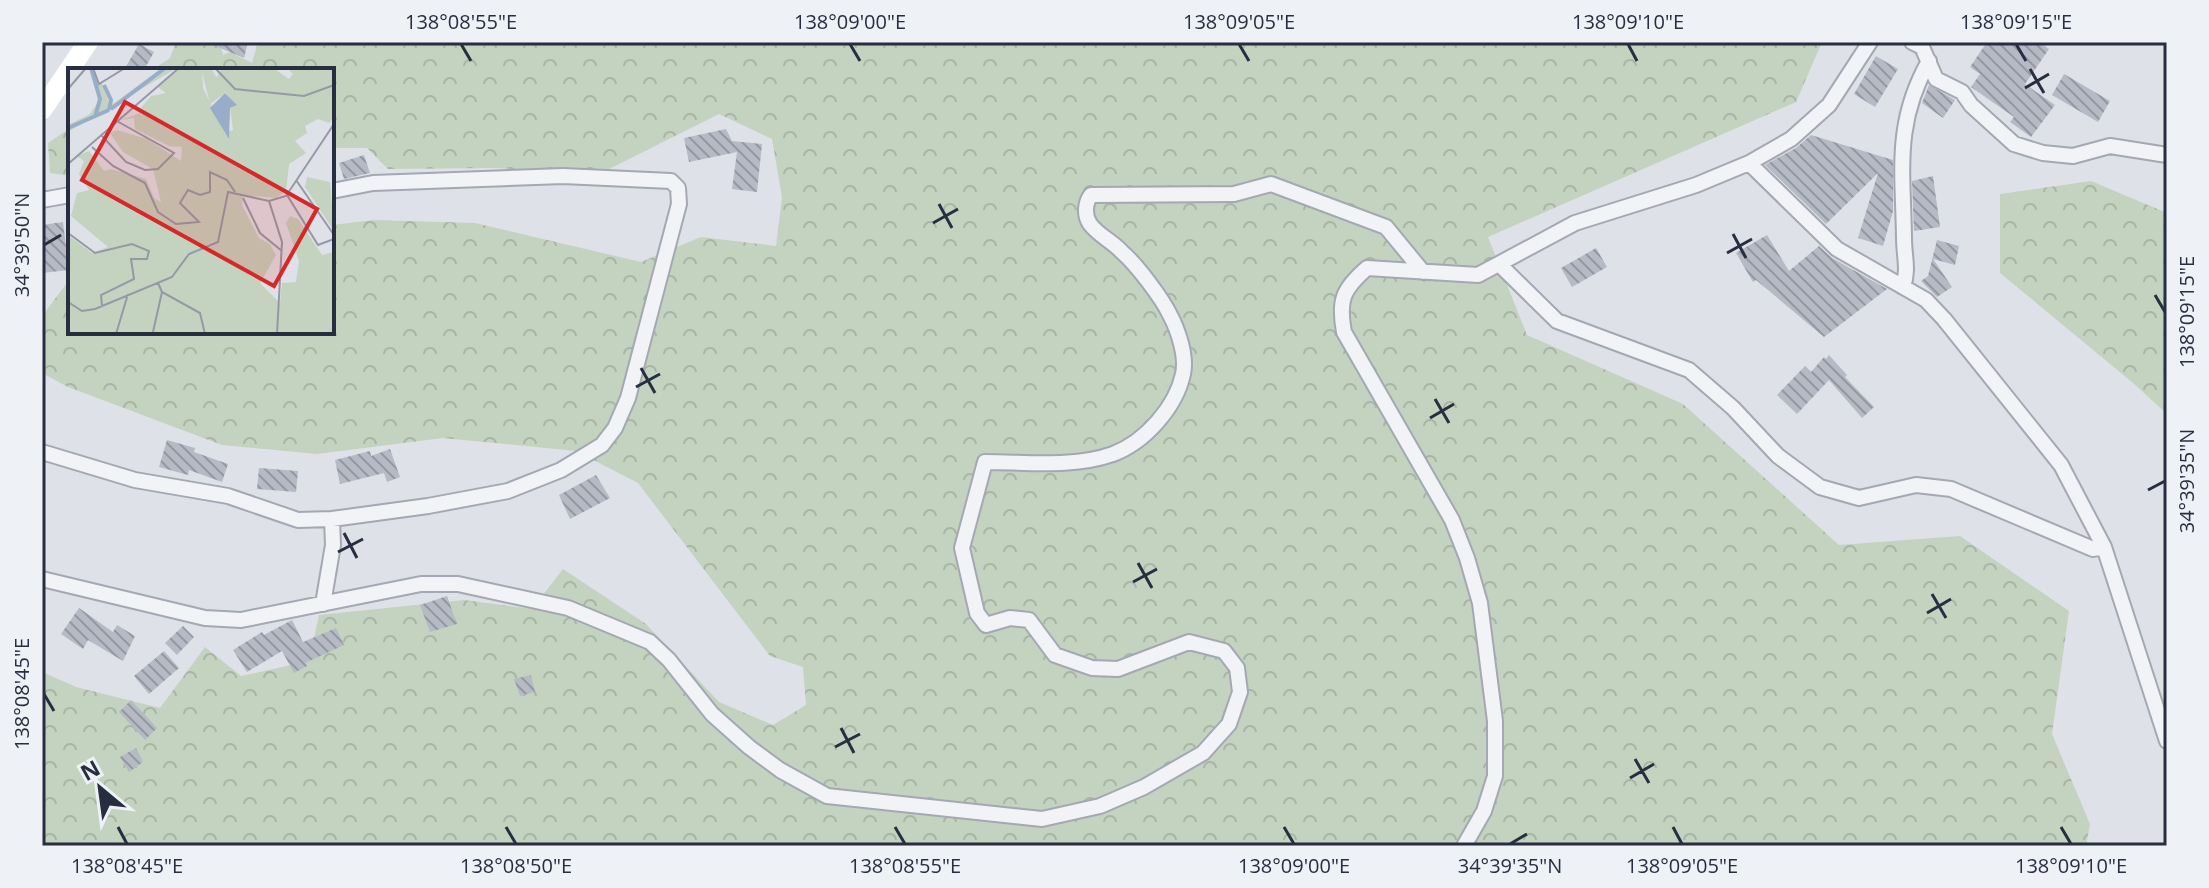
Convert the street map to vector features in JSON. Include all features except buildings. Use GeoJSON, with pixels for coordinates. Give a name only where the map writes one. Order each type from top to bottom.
{"type":"FeatureCollection","features":[{"type":"Feature","properties":{"kind":"street"},"geometry":{"type":"LineString","coordinates":[[70,68],[88,42]]}},
{"type":"Feature","properties":{"kind":"street"},"geometry":{"type":"LineString","coordinates":[[1464,846],[1484,811],[1495,776],[1495,721],[1480,603],[1452,520],[1344,332],[1340,310],[1347,285],[1367,268],[1478,275],[1575,223],[1696,185],[1749,163],[1791,139],[1829,105],[1870,42]]}},
{"type":"Feature","properties":{"kind":"street"},"geometry":{"type":"LineString","coordinates":[[1912,42],[1922,47],[1936,79],[1962,92],[1971,105],[2014,144],[2043,153],[2073,156],[2110,146],[2167,155]]}},
{"type":"Feature","properties":{"kind":"street"},"geometry":{"type":"LineString","coordinates":[[1903,287],[1908,273],[1904,253],[1903,129],[1916,85],[1929,61]]}},
{"type":"Feature","properties":{"kind":"street"},"geometry":{"type":"LineString","coordinates":[[42,110],[68,72]]}},
{"type":"Feature","properties":{"kind":"street"},"geometry":{"type":"LineString","coordinates":[[1749,163],[1837,249],[1926,300],[2061,465],[2104,547],[2167,741]]}},
{"type":"Feature","properties":{"kind":"street"},"geometry":{"type":"LineString","coordinates":[[42,452],[135,480],[228,496],[298,520],[332,519],[428,506],[508,491],[561,470],[602,445],[615,428],[628,398],[679,204],[678,188],[671,181],[563,176],[373,183],[334,191]]}},
{"type":"Feature","properties":{"kind":"street"},"geometry":{"type":"LineString","coordinates":[[42,579],[205,618],[241,620],[421,584],[458,584],[568,608],[650,642],[669,660],[712,714],[749,747],[780,770],[827,796],[1042,819],[1100,806],[1144,787],[1203,753],[1229,724],[1240,692],[1237,668],[1224,651],[1189,642],[1118,669],[1092,668],[1055,655],[1029,620],[1010,618],[986,625],[977,613],[962,548],[985,462],[1066,462],[1113,454],[1136,441],[1158,421],[1170,404],[1183,372],[1180,338],[1170,313],[1124,253],[1089,223],[1086,212],[1088,199],[1091,195],[1234,194],[1271,184],[1386,227],[1423,272]]}},
{"type":"Feature","properties":{"kind":"street"},"geometry":{"type":"LineString","coordinates":[[42,200],[68,195]]}},
{"type":"Feature","properties":{"kind":"street"},"geometry":{"type":"LineString","coordinates":[[1499,264],[1557,321],[1689,370],[1733,408],[1778,456],[1820,487],[1859,498],[1916,485],[1951,489],[2093,549],[2104,547]]}},
{"type":"Feature","properties":{"kind":"street"},"geometry":{"type":"LineString","coordinates":[[323,604],[333,545],[332,519]]}},
{"type":"Feature","properties":{"kind":"green space"},"geometry":{"type":"Polygon","coordinates":[[[176,42],[220,42],[223,55],[230,52],[252,63],[258,42],[1822,42],[1796,102],[1488,237],[1527,335],[1683,404],[1839,545],[1960,536],[2069,611],[2052,734],[2090,824],[2086,846],[42,846],[42,672],[76,687],[160,708],[205,647],[241,676],[309,661],[319,615],[464,600],[532,609],[563,569],[646,624],[719,702],[773,725],[806,705],[803,667],[770,656],[638,483],[576,451],[443,438],[317,454],[222,445],[68,387],[42,373],[42,316],[68,282],[68,334],[334,334],[334,225],[374,220],[475,223],[641,262],[701,237],[776,246],[782,197],[772,139],[719,114],[599,174],[495,168],[388,169],[367,148],[334,148],[334,68],[155,68],[170,58],[176,42]]]}},
{"type":"Feature","properties":{"kind":"green space"},"geometry":{"type":"Polygon","coordinates":[[[68,129],[68,176],[50,173],[48,143],[68,129]]]}},
{"type":"Feature","properties":{"kind":"green space"},"geometry":{"type":"Polygon","coordinates":[[[2091,181],[2167,213],[2167,414],[2000,273],[2000,194],[2091,181]]]}}]}
